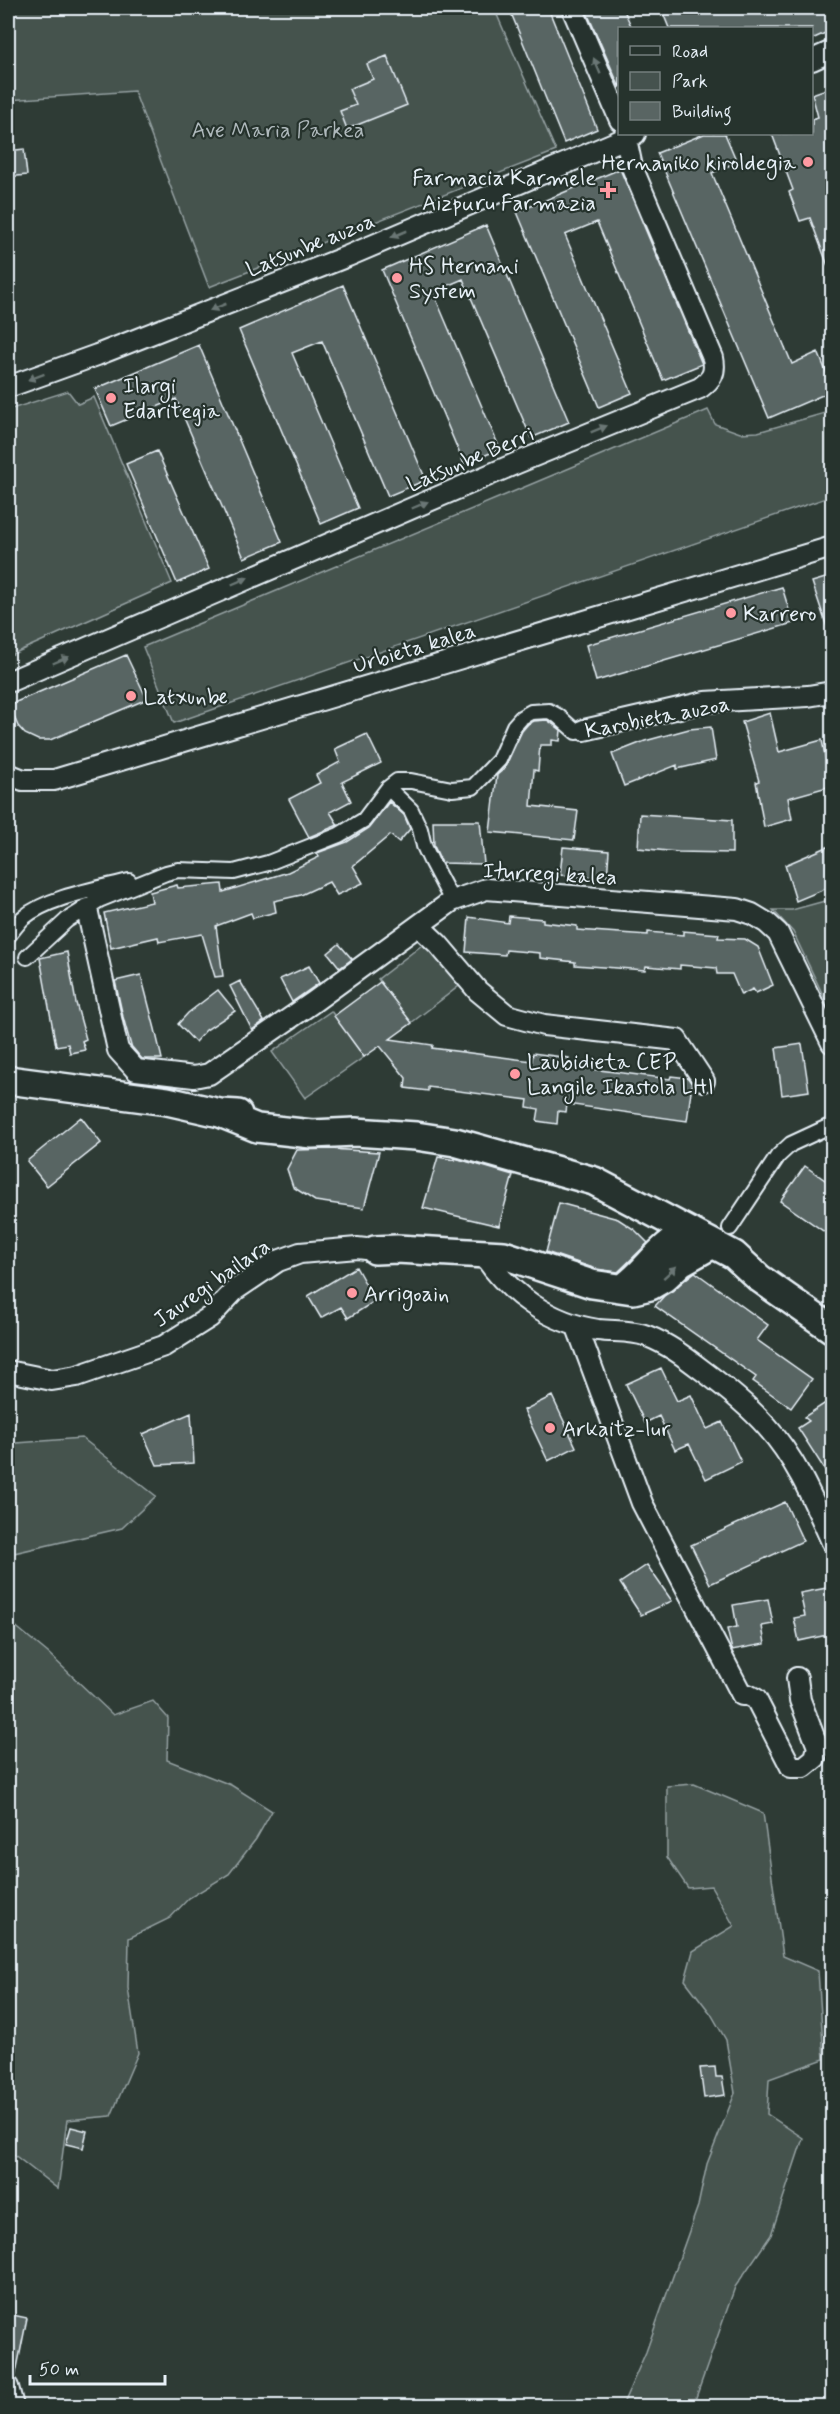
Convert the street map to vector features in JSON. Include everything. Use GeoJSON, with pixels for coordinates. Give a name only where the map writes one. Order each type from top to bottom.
{"type":"FeatureCollection","features":[{"type":"Feature","properties":{"kind":"main road"},"geometry":{"type":"LineString","coordinates":[[8,1080],[167,1101],[220,1113],[327,1125],[355,1132],[416,1136],[455,1142],[594,1181],[765,1265],[832,1313]]}},
{"type":"Feature","properties":{"kind":"main road"},"geometry":{"type":"LineString","coordinates":[[645,1207],[653,1221],[656,1255]]}},
{"type":"Feature","properties":{"kind":"main road"},"geometry":{"type":"LineString","coordinates":[[375,1250],[397,1249],[504,1255],[591,1284],[633,1290],[650,1286],[664,1278],[691,1255],[717,1240]]}},
{"type":"Feature","properties":{"kind":"main road"},"geometry":{"type":"LineString","coordinates":[[622,1289],[636,1279],[656,1255],[671,1242],[717,1240],[759,1278],[832,1329]]}},
{"type":"Feature","properties":{"kind":"street"},"geometry":{"type":"LineString","coordinates":[[572,8],[618,111]]}},
{"type":"Feature","properties":{"kind":"street"},"geometry":{"type":"LineString","coordinates":[[813,60],[832,51]]}},
{"type":"Feature","properties":{"kind":"street","name":"Latsunbe auzoa"},"geometry":{"type":"LineString","coordinates":[[8,387],[97,355],[348,256],[618,135]]}},
{"type":"Feature","properties":{"kind":"street","name":"Latsunbe Berri"},"geometry":{"type":"LineString","coordinates":[[8,682],[507,467],[700,388],[710,381],[716,370],[713,358],[632,167],[628,135]]}},
{"type":"Feature","properties":{"kind":"street","name":"Urbieta kalea"},"geometry":{"type":"LineString","coordinates":[[8,774],[23,780],[54,780],[832,547]]}},
{"type":"Feature","properties":{"kind":"street","name":"Karobieta auzoa"},"geometry":{"type":"LineString","coordinates":[[388,788],[397,781],[411,781],[452,789],[473,787],[499,760],[514,726],[522,717],[531,712],[549,711],[576,732],[705,702],[808,696],[832,692]]}},
{"type":"Feature","properties":{"kind":"street"},"geometry":{"type":"LineString","coordinates":[[8,936],[24,918],[40,908],[84,892],[178,870],[234,872],[268,863],[339,835],[364,820],[388,788],[411,810],[420,829],[424,846],[449,895]]}},
{"type":"Feature","properties":{"kind":"street"},"geometry":{"type":"LineString","coordinates":[[27,957],[67,920],[99,900],[166,873]]}},
{"type":"Feature","properties":{"kind":"street","name":"Iturregi kalea"},"geometry":{"type":"LineString","coordinates":[[87,909],[118,1050],[136,1070],[194,1077],[210,1074],[419,926],[449,895],[486,889],[737,909],[752,914],[767,923],[784,942],[832,1043]]}},
{"type":"Feature","properties":{"kind":"street"},"geometry":{"type":"LineString","coordinates":[[419,926],[478,990],[507,1015],[544,1025],[677,1040],[704,1081]]}},
{"type":"Feature","properties":{"kind":"street"},"geometry":{"type":"LineString","coordinates":[[717,1240],[778,1156],[791,1144],[832,1125]]}},
{"type":"Feature","properties":{"kind":"street","name":"Jauregi bailara"},"geometry":{"type":"LineString","coordinates":[[8,1371],[52,1380],[77,1376],[164,1346],[210,1317],[235,1290],[278,1261],[300,1253],[357,1248],[375,1250]]}},
{"type":"Feature","properties":{"kind":"street"},"geometry":{"type":"LineString","coordinates":[[483,1254],[492,1269],[514,1292],[547,1313],[577,1327],[639,1333],[650,1337],[675,1350],[746,1404],[769,1428],[805,1482],[832,1542]]}},
{"type":"Feature","properties":{"kind":"street"},"geometry":{"type":"LineString","coordinates":[[577,1327],[642,1503],[742,1695],[756,1699],[791,1767],[804,1767],[816,1758],[818,1747],[800,1700],[797,1678]]}},
{"type":"Feature","properties":{"kind":"street"},"geometry":{"type":"LineString","coordinates":[[8,2387],[13,2406]]}},
{"type":"Feature","properties":{"kind":"green space","name":"Ave Maria Parkea"},"geometry":{"type":"Polygon","coordinates":[[[8,8],[494,8],[556,151],[209,287],[134,91],[8,100],[8,8]]]}},
{"type":"Feature","properties":{"kind":"green space"},"geometry":{"type":"Polygon","coordinates":[[[68,391],[78,404],[94,397],[172,583],[8,656],[8,410],[68,391]]]}},
{"type":"Feature","properties":{"kind":"green space"},"geometry":{"type":"Polygon","coordinates":[[[708,410],[715,424],[740,433],[758,432],[832,411],[832,496],[174,723],[143,647],[708,410]]]}},
{"type":"Feature","properties":{"kind":"green space"},"geometry":{"type":"Polygon","coordinates":[[[832,899],[832,1014],[793,932],[773,910],[792,910],[832,899]]]}},
{"type":"Feature","properties":{"kind":"green space"},"geometry":{"type":"Polygon","coordinates":[[[426,942],[459,986],[411,1023],[378,979],[426,942]]]}},
{"type":"Feature","properties":{"kind":"green space"},"geometry":{"type":"Polygon","coordinates":[[[331,1011],[364,1057],[305,1098],[272,1052],[331,1011]]]}},
{"type":"Feature","properties":{"kind":"green space"},"geometry":{"type":"Polygon","coordinates":[[[82,1438],[156,1496],[122,1528],[10,1554],[8,1561],[8,1452],[17,1443],[82,1438]]]}},
{"type":"Feature","properties":{"kind":"green space"},"geometry":{"type":"Polygon","coordinates":[[[8,1620],[48,1653],[113,1715],[153,1701],[168,1718],[167,1760],[231,1785],[272,1811],[256,1839],[229,1874],[189,1898],[170,1918],[129,1938],[128,1988],[138,2053],[111,2116],[67,2120],[58,2189],[8,2150],[8,1620]]]}},
{"type":"Feature","properties":{"kind":"green space"},"geometry":{"type":"Polygon","coordinates":[[[694,1784],[763,1813],[783,1956],[818,1971],[824,2059],[769,2079],[767,2114],[803,2138],[771,2235],[735,2287],[693,2406],[622,2406],[646,2352],[698,2206],[707,2164],[735,2093],[726,2040],[711,2014],[685,1980],[693,1951],[734,1926],[711,1886],[688,1888],[667,1857],[667,1786],[694,1784]]]}},
{"type":"Feature","properties":{"kind":"building"},"geometry":{"type":"Polygon","coordinates":[[[509,8],[548,8],[597,129],[564,143],[509,8]]]}},
{"type":"Feature","properties":{"kind":"building"},"geometry":{"type":"Polygon","coordinates":[[[585,8],[623,8],[632,27],[618,27],[618,83],[585,8]]]}},
{"type":"Feature","properties":{"kind":"building"},"geometry":{"type":"Polygon","coordinates":[[[661,8],[832,8],[832,30],[813,39],[813,27],[669,27],[661,8]]]}},
{"type":"Feature","properties":{"kind":"building"},"geometry":{"type":"Polygon","coordinates":[[[387,56],[407,105],[347,129],[340,111],[356,105],[349,89],[373,79],[367,64],[387,56]]]}},
{"type":"Feature","properties":{"kind":"building","name":"Hernaniko kiroldegia"},"geometry":{"type":"Polygon","coordinates":[[[832,87],[831,274],[810,218],[800,221],[789,192],[793,190],[772,135],[813,135],[813,119],[818,117],[813,94],[832,87]]]}},
{"type":"Feature","properties":{"kind":"building"},"geometry":{"type":"Polygon","coordinates":[[[702,135],[725,135],[737,162],[712,173],[792,364],[818,352],[832,391],[769,418],[657,153],[702,135]]]}},
{"type":"Feature","properties":{"kind":"building"},"geometry":{"type":"Polygon","coordinates":[[[24,149],[27,175],[8,177],[8,151],[24,149]]]}},
{"type":"Feature","properties":{"kind":"building"},"geometry":{"type":"Polygon","coordinates":[[[620,169],[702,364],[663,380],[597,222],[565,235],[632,393],[599,407],[517,212],[620,169]]]}},
{"type":"Feature","properties":{"kind":"building"},"geometry":{"type":"Polygon","coordinates":[[[486,225],[569,422],[531,438],[463,279],[433,292],[500,449],[464,464],[382,270],[486,225]]]}},
{"type":"Feature","properties":{"kind":"building"},"geometry":{"type":"Polygon","coordinates":[[[343,285],[426,480],[388,496],[322,341],[292,353],[358,508],[321,524],[239,330],[343,285]]]}},
{"type":"Feature","properties":{"kind":"building"},"geometry":{"type":"Polygon","coordinates":[[[199,345],[282,542],[244,558],[176,399],[111,426],[95,389],[199,345]]]}},
{"type":"Feature","properties":{"kind":"building"},"geometry":{"type":"Polygon","coordinates":[[[157,451],[209,569],[177,583],[126,464],[157,451]]]}},
{"type":"Feature","properties":{"kind":"building"},"geometry":{"type":"Polygon","coordinates":[[[832,576],[832,635],[830,636],[812,582],[832,576]]]}},
{"type":"Feature","properties":{"kind":"building"},"geometry":{"type":"Polygon","coordinates":[[[782,587],[793,623],[596,681],[586,645],[782,587]]]}},
{"type":"Feature","properties":{"kind":"building"},"geometry":{"type":"Polygon","coordinates":[[[126,655],[147,699],[50,740],[38,740],[25,734],[18,726],[9,705],[126,655]]]}},
{"type":"Feature","properties":{"kind":"building"},"geometry":{"type":"Polygon","coordinates":[[[770,713],[779,752],[822,740],[831,786],[788,798],[792,819],[764,827],[756,782],[759,781],[742,722],[770,713]]]}},
{"type":"Feature","properties":{"kind":"building"},"geometry":{"type":"Polygon","coordinates":[[[547,720],[561,730],[560,741],[552,740],[552,745],[540,745],[538,771],[534,770],[531,806],[578,811],[574,840],[490,832],[497,775],[504,769],[522,731],[528,724],[547,720]]]}},
{"type":"Feature","properties":{"kind":"building"},"geometry":{"type":"Polygon","coordinates":[[[711,727],[716,760],[677,769],[677,765],[624,786],[612,754],[645,741],[689,729],[711,727]]]}},
{"type":"Feature","properties":{"kind":"building"},"geometry":{"type":"Polygon","coordinates":[[[367,734],[381,763],[342,782],[351,801],[330,812],[338,825],[309,837],[289,799],[320,783],[316,775],[340,762],[335,749],[367,734]]]}},
{"type":"Feature","properties":{"kind":"building"},"geometry":{"type":"Polygon","coordinates":[[[389,802],[404,815],[410,829],[399,842],[390,835],[353,866],[363,883],[337,895],[329,882],[301,895],[274,901],[276,912],[253,918],[251,913],[216,926],[223,976],[215,977],[202,934],[159,942],[158,937],[111,948],[104,913],[152,902],[150,892],[177,885],[178,888],[222,884],[223,892],[288,872],[319,857],[317,853],[347,842],[369,828],[389,802]]]}},
{"type":"Feature","properties":{"kind":"building"},"geometry":{"type":"Polygon","coordinates":[[[640,814],[732,820],[732,853],[678,852],[638,848],[640,814]]]}},
{"type":"Feature","properties":{"kind":"building"},"geometry":{"type":"Polygon","coordinates":[[[433,821],[480,821],[484,864],[442,863],[434,846],[433,821]]]}},
{"type":"Feature","properties":{"kind":"building"},"geometry":{"type":"Polygon","coordinates":[[[832,845],[832,886],[796,901],[785,865],[832,845]]]}},
{"type":"Feature","properties":{"kind":"building"},"geometry":{"type":"Polygon","coordinates":[[[563,847],[609,851],[607,879],[560,875],[563,847]]]}},
{"type":"Feature","properties":{"kind":"building"},"geometry":{"type":"Polygon","coordinates":[[[509,916],[543,919],[543,922],[577,926],[577,930],[648,935],[648,932],[683,935],[683,931],[719,934],[718,938],[745,939],[758,947],[773,985],[756,993],[753,989],[741,995],[732,974],[717,974],[716,968],[680,965],[680,969],[646,966],[645,970],[575,965],[575,962],[540,958],[540,953],[506,950],[505,955],[466,952],[469,917],[508,923],[509,916]]]}},
{"type":"Feature","properties":{"kind":"building"},"geometry":{"type":"Polygon","coordinates":[[[339,944],[352,959],[340,968],[328,953],[339,944]]]}},
{"type":"Feature","properties":{"kind":"building"},"geometry":{"type":"Polygon","coordinates":[[[67,952],[76,1003],[86,1039],[82,1041],[85,1050],[70,1053],[68,1044],[56,1046],[40,958],[67,952]]]}},
{"type":"Feature","properties":{"kind":"building"},"geometry":{"type":"Polygon","coordinates":[[[309,966],[319,983],[292,1002],[280,979],[309,966]]]}},
{"type":"Feature","properties":{"kind":"building"},"geometry":{"type":"Polygon","coordinates":[[[141,975],[162,1059],[142,1059],[131,1046],[123,1017],[115,981],[141,975]]]}},
{"type":"Feature","properties":{"kind":"building"},"geometry":{"type":"Polygon","coordinates":[[[240,981],[264,1021],[252,1030],[230,986],[240,981]]]}},
{"type":"Feature","properties":{"kind":"building"},"geometry":{"type":"Polygon","coordinates":[[[380,982],[412,1023],[390,1039],[433,1045],[432,1048],[532,1061],[533,1053],[569,1058],[568,1066],[670,1079],[671,1076],[688,1078],[692,1084],[687,1121],[567,1104],[566,1112],[558,1111],[557,1124],[537,1121],[539,1109],[527,1107],[528,1100],[428,1087],[428,1091],[405,1088],[406,1078],[380,1046],[364,1057],[334,1016],[380,982]]]}},
{"type":"Feature","properties":{"kind":"building"},"geometry":{"type":"Polygon","coordinates":[[[218,990],[235,1011],[206,1030],[195,1042],[178,1024],[188,1013],[218,990]]]}},
{"type":"Feature","properties":{"kind":"building"},"geometry":{"type":"Polygon","coordinates":[[[802,1044],[809,1091],[782,1095],[776,1048],[802,1044]]]}},
{"type":"Feature","properties":{"kind":"building"},"geometry":{"type":"Polygon","coordinates":[[[81,1117],[101,1143],[47,1186],[27,1161],[81,1117]]]}},
{"type":"Feature","properties":{"kind":"building"},"geometry":{"type":"Polygon","coordinates":[[[330,1149],[379,1152],[364,1208],[315,1201],[293,1187],[287,1169],[297,1150],[330,1149]]]}},
{"type":"Feature","properties":{"kind":"building"},"geometry":{"type":"Polygon","coordinates":[[[438,1157],[455,1160],[455,1158],[513,1175],[499,1226],[423,1208],[438,1157]]]}},
{"type":"Feature","properties":{"kind":"building"},"geometry":{"type":"Polygon","coordinates":[[[805,1166],[832,1185],[832,1237],[780,1201],[805,1166]]]}},
{"type":"Feature","properties":{"kind":"building"},"geometry":{"type":"Polygon","coordinates":[[[559,1203],[618,1219],[635,1230],[648,1243],[618,1272],[596,1269],[546,1252],[559,1203]]]}},
{"type":"Feature","properties":{"kind":"building","name":"Arrigoain"},"geometry":{"type":"Polygon","coordinates":[[[356,1267],[375,1301],[348,1318],[341,1307],[321,1318],[308,1296],[356,1267]]]}},
{"type":"Feature","properties":{"kind":"building"},"geometry":{"type":"Polygon","coordinates":[[[695,1272],[768,1325],[757,1340],[812,1379],[791,1408],[753,1381],[756,1377],[655,1306],[695,1272]]]}},
{"type":"Feature","properties":{"kind":"building"},"geometry":{"type":"Polygon","coordinates":[[[661,1368],[677,1401],[691,1395],[707,1429],[722,1422],[741,1462],[706,1479],[689,1444],[675,1450],[659,1416],[645,1423],[626,1384],[661,1368]]]}},
{"type":"Feature","properties":{"kind":"building","name":"Arkaitz-lur"},"geometry":{"type":"Polygon","coordinates":[[[552,1396],[576,1447],[548,1461],[524,1410],[552,1396]]]}},
{"type":"Feature","properties":{"kind":"building"},"geometry":{"type":"Polygon","coordinates":[[[827,1402],[832,1411],[832,1481],[798,1428],[809,1421],[804,1417],[827,1402]]]}},
{"type":"Feature","properties":{"kind":"building"},"geometry":{"type":"Polygon","coordinates":[[[191,1413],[194,1463],[157,1465],[143,1434],[191,1413]]]}},
{"type":"Feature","properties":{"kind":"building"},"geometry":{"type":"Polygon","coordinates":[[[785,1502],[803,1541],[710,1584],[691,1545],[785,1502]]]}},
{"type":"Feature","properties":{"kind":"building"},"geometry":{"type":"Polygon","coordinates":[[[647,1565],[672,1601],[641,1615],[620,1583],[647,1565]]]}},
{"type":"Feature","properties":{"kind":"building"},"geometry":{"type":"Polygon","coordinates":[[[832,1587],[832,1613],[828,1614],[832,1634],[799,1641],[794,1618],[805,1616],[800,1593],[832,1587]]]}},
{"type":"Feature","properties":{"kind":"building"},"geometry":{"type":"Polygon","coordinates":[[[768,1599],[773,1624],[762,1626],[765,1644],[732,1650],[727,1629],[737,1627],[733,1605],[768,1599]]]}},
{"type":"Feature","properties":{"kind":"building"},"geometry":{"type":"Polygon","coordinates":[[[715,2067],[716,2077],[722,2077],[725,2095],[704,2098],[700,2068],[715,2067]]]}},
{"type":"Feature","properties":{"kind":"building"},"geometry":{"type":"Polygon","coordinates":[[[71,2127],[87,2131],[83,2148],[66,2144],[71,2127]]]}},
{"type":"Feature","properties":{"kind":"building"},"geometry":{"type":"Polygon","coordinates":[[[8,2314],[27,2318],[15,2378],[8,2375],[8,2314]]]}},
{"type":"Feature","properties":{"kind":"place","name":"Hernaniko kiroldegia"},"geometry":{"type":"Point","coordinates":[808,162]}},
{"type":"Feature","properties":{"kind":"place","name":"Farmacia Karmele Aizpuru Farmazia"},"geometry":{"type":"Point","coordinates":[608,190]}},
{"type":"Feature","properties":{"kind":"place","name":"HS Hernani System"},"geometry":{"type":"Point","coordinates":[397,278]}},
{"type":"Feature","properties":{"kind":"place","name":"Ilargi Edaritegia"},"geometry":{"type":"Point","coordinates":[111,398]}},
{"type":"Feature","properties":{"kind":"place","name":"Karrero"},"geometry":{"type":"Point","coordinates":[731,613]}},
{"type":"Feature","properties":{"kind":"place","name":"Latxunbe"},"geometry":{"type":"Point","coordinates":[131,696]}},
{"type":"Feature","properties":{"kind":"place","name":"Laubidieta CEP Langile Ikastola LHI"},"geometry":{"type":"Point","coordinates":[515,1074]}},
{"type":"Feature","properties":{"kind":"place","name":"Arrigoain"},"geometry":{"type":"Point","coordinates":[352,1293]}},
{"type":"Feature","properties":{"kind":"place","name":"Arkaitz-lur"},"geometry":{"type":"Point","coordinates":[550,1428]}}]}
